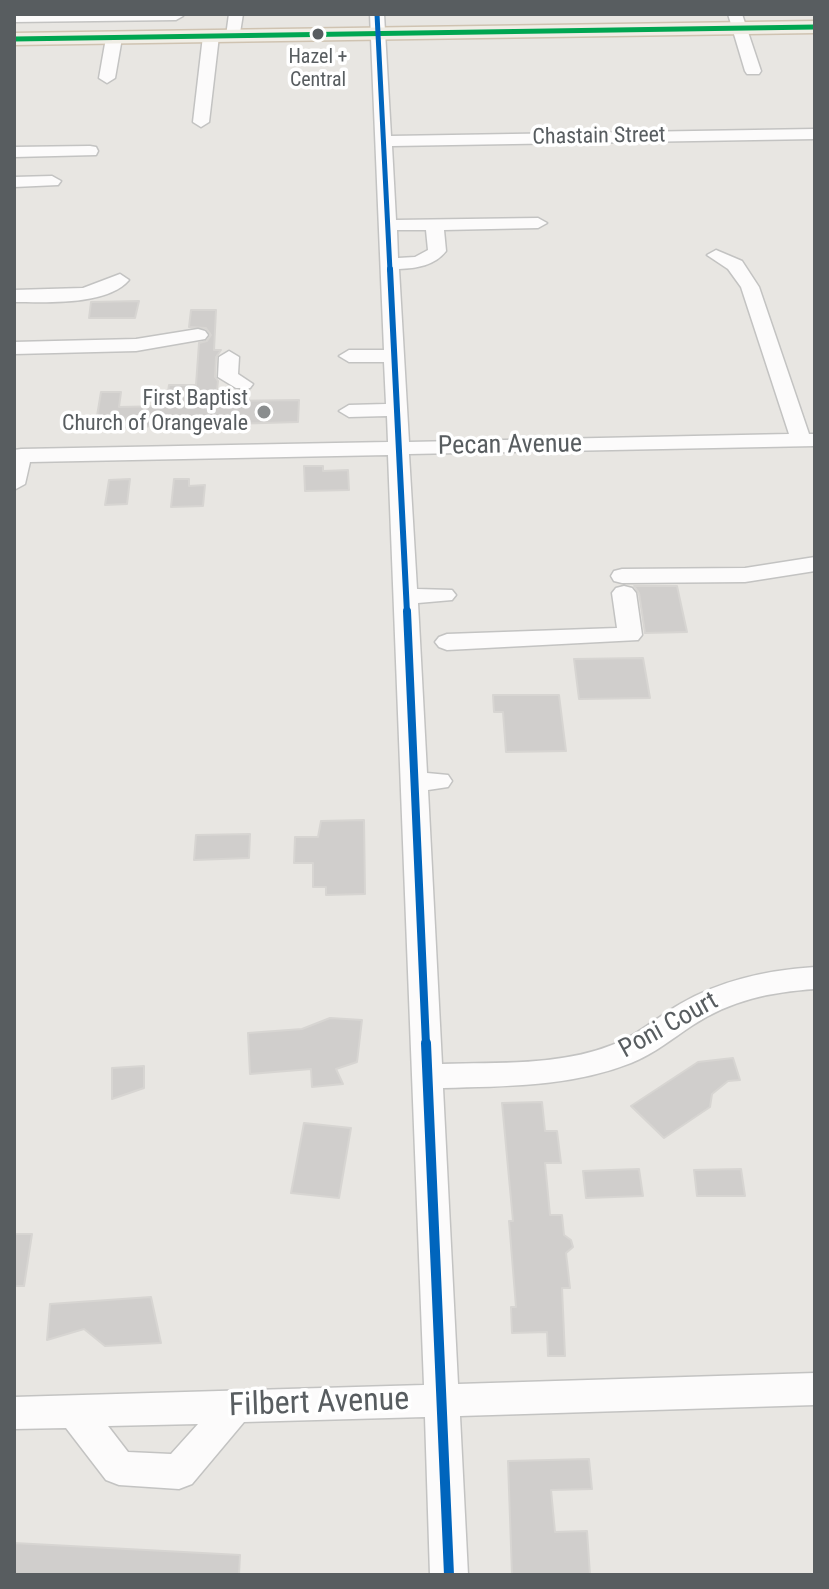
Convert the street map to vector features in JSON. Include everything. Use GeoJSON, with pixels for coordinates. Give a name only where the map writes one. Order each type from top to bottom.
{"type":"FeatureCollection","features":[{"type":"Feature","properties":{"kind":"main road"},"geometry":{"type":"LineString","coordinates":[[15,41],[234,36],[378,24],[737,21],[815,27]]}},
{"type":"Feature","properties":{"kind":"street"},"geometry":{"type":"LineString","coordinates":[[234,36],[236,14]]}},
{"type":"Feature","properties":{"kind":"street"},"geometry":{"type":"LineString","coordinates":[[15,41],[17,17],[176,15],[174,37]]}},
{"type":"Feature","properties":{"kind":"street"},"geometry":{"type":"LineString","coordinates":[[737,21],[753,71]]}},
{"type":"Feature","properties":{"kind":"street"},"geometry":{"type":"LineString","coordinates":[[378,24],[405,596],[427,781],[426,1076],[449,1575]]}},
{"type":"Feature","properties":{"kind":"street"},"geometry":{"type":"LineString","coordinates":[[201,122],[211,36]]}},
{"type":"Feature","properties":{"kind":"street"},"geometry":{"type":"LineString","coordinates":[[107,78],[114,38]]}},
{"type":"Feature","properties":{"kind":"street","name":"Chastain Street"},"geometry":{"type":"LineString","coordinates":[[383,141],[815,134]]}},
{"type":"Feature","properties":{"kind":"street"},"geometry":{"type":"LineString","coordinates":[[14,152],[90,151]]}},
{"type":"Feature","properties":{"kind":"street"},"geometry":{"type":"LineString","coordinates":[[14,182],[52,181]]}},
{"type":"Feature","properties":{"kind":"street"},"geometry":{"type":"LineString","coordinates":[[388,225],[538,223]]}},
{"type":"Feature","properties":{"kind":"street"},"geometry":{"type":"LineString","coordinates":[[390,264],[422,263],[430,259],[437,251],[435,224]]}},
{"type":"Feature","properties":{"kind":"street"},"geometry":{"type":"LineString","coordinates":[[716,255],[735,265],[750,287],[808,440]]}},
{"type":"Feature","properties":{"kind":"street"},"geometry":{"type":"LineString","coordinates":[[14,296],[74,294],[120,280]]}},
{"type":"Feature","properties":{"kind":"street"},"geometry":{"type":"LineString","coordinates":[[14,348],[136,345],[198,335]]}},
{"type":"Feature","properties":{"kind":"street"},"geometry":{"type":"LineString","coordinates":[[349,356],[394,356]]}},
{"type":"Feature","properties":{"kind":"street"},"geometry":{"type":"LineString","coordinates":[[229,357],[228,377],[243,384]]}},
{"type":"Feature","properties":{"kind":"street"},"geometry":{"type":"LineString","coordinates":[[349,411],[397,410]]}},
{"type":"Feature","properties":{"kind":"street","name":"Pecan Avenue"},"geometry":{"type":"LineString","coordinates":[[17,456],[808,440]]}},
{"type":"Feature","properties":{"kind":"street"},"geometry":{"type":"LineString","coordinates":[[14,484],[17,456]]}},
{"type":"Feature","properties":{"kind":"street"},"geometry":{"type":"LineString","coordinates":[[447,642],[630,635],[623,585],[799,569],[815,564]]}},
{"type":"Feature","properties":{"kind":"street"},"geometry":{"type":"LineString","coordinates":[[405,596],[444,595]]}},
{"type":"Feature","properties":{"kind":"street","name":"Poni Court"},"geometry":{"type":"LineString","coordinates":[[426,1076],[580,1067],[641,1045],[719,997],[777,981],[815,978]]}},
{"type":"Feature","properties":{"kind":"street","name":"Filbert Avenue"},"geometry":{"type":"LineString","coordinates":[[14,1413],[815,1389]]}},
{"type":"Feature","properties":{"kind":"street"},"geometry":{"type":"LineString","coordinates":[[74,1411],[119,1468],[179,1472],[236,1406]]}},
{"type":"Feature","properties":{"kind":"building"},"geometry":{"type":"Polygon","coordinates":[[[139,301],[135,318],[89,318],[91,302],[139,301]]]}},
{"type":"Feature","properties":{"kind":"building"},"geometry":{"type":"Polygon","coordinates":[[[191,310],[216,310],[214,350],[221,350],[216,357],[215,377],[217,390],[224,390],[223,401],[299,400],[298,422],[95,428],[101,392],[121,392],[119,407],[166,406],[169,385],[196,385],[199,343],[207,341],[211,335],[206,328],[189,327],[191,310]]]}},
{"type":"Feature","properties":{"kind":"building"},"geometry":{"type":"Polygon","coordinates":[[[304,466],[323,466],[323,471],[348,470],[349,490],[305,491],[304,466]]]}},
{"type":"Feature","properties":{"kind":"building"},"geometry":{"type":"Polygon","coordinates":[[[130,479],[127,504],[105,505],[109,480],[130,479]]]}},
{"type":"Feature","properties":{"kind":"building"},"geometry":{"type":"Polygon","coordinates":[[[174,479],[189,479],[189,486],[205,485],[203,506],[171,507],[174,479]]]}},
{"type":"Feature","properties":{"kind":"building"},"geometry":{"type":"Polygon","coordinates":[[[634,586],[677,586],[687,632],[645,633],[639,593],[634,586]]]}},
{"type":"Feature","properties":{"kind":"building"},"geometry":{"type":"Polygon","coordinates":[[[643,658],[650,698],[579,699],[574,659],[643,658]]]}},
{"type":"Feature","properties":{"kind":"building"},"geometry":{"type":"Polygon","coordinates":[[[493,695],[559,695],[566,751],[506,752],[503,712],[494,712],[493,695]]]}},
{"type":"Feature","properties":{"kind":"building"},"geometry":{"type":"Polygon","coordinates":[[[364,820],[365,894],[326,895],[326,887],[313,887],[313,863],[294,863],[295,837],[318,837],[321,821],[364,820]]]}},
{"type":"Feature","properties":{"kind":"building"},"geometry":{"type":"Polygon","coordinates":[[[250,834],[249,858],[194,860],[196,835],[250,834]]]}},
{"type":"Feature","properties":{"kind":"building"},"geometry":{"type":"Polygon","coordinates":[[[330,1018],[362,1020],[357,1062],[336,1069],[343,1084],[312,1087],[311,1069],[250,1074],[248,1033],[302,1029],[330,1018]]]}},
{"type":"Feature","properties":{"kind":"building"},"geometry":{"type":"Polygon","coordinates":[[[733,1058],[740,1080],[728,1081],[712,1094],[710,1107],[664,1138],[631,1106],[698,1062],[733,1058]]]}},
{"type":"Feature","properties":{"kind":"building"},"geometry":{"type":"Polygon","coordinates":[[[144,1066],[144,1088],[112,1099],[112,1068],[144,1066]]]}},
{"type":"Feature","properties":{"kind":"building"},"geometry":{"type":"Polygon","coordinates":[[[542,1102],[545,1131],[557,1131],[561,1163],[545,1163],[550,1215],[562,1215],[564,1235],[571,1240],[573,1247],[566,1253],[570,1288],[562,1288],[565,1356],[548,1356],[547,1332],[512,1333],[511,1307],[516,1307],[509,1221],[513,1221],[502,1103],[542,1102]]]}},
{"type":"Feature","properties":{"kind":"building"},"geometry":{"type":"Polygon","coordinates":[[[304,1123],[351,1128],[339,1198],[291,1193],[304,1123]]]}},
{"type":"Feature","properties":{"kind":"building"},"geometry":{"type":"Polygon","coordinates":[[[639,1169],[643,1196],[586,1198],[583,1171],[639,1169]]]}},
{"type":"Feature","properties":{"kind":"building"},"geometry":{"type":"Polygon","coordinates":[[[741,1169],[745,1196],[697,1196],[694,1170],[741,1169]]]}},
{"type":"Feature","properties":{"kind":"building"},"geometry":{"type":"Polygon","coordinates":[[[14,1234],[32,1234],[24,1286],[14,1286],[14,1234]]]}},
{"type":"Feature","properties":{"kind":"building"},"geometry":{"type":"Polygon","coordinates":[[[151,1297],[161,1343],[105,1346],[84,1329],[47,1340],[50,1304],[151,1297]]]}},
{"type":"Feature","properties":{"kind":"building"},"geometry":{"type":"Polygon","coordinates":[[[589,1459],[592,1489],[551,1490],[555,1532],[587,1531],[590,1575],[512,1575],[508,1461],[589,1459]]]}},
{"type":"Feature","properties":{"kind":"building"},"geometry":{"type":"Polygon","coordinates":[[[14,1543],[240,1555],[239,1575],[14,1575],[14,1543]]]}},
{"type":"Feature","properties":{"kind":"transit line"},"geometry":{"type":"LineString","coordinates":[[377,14],[415,782],[449,1575]]}},
{"type":"Feature","properties":{"kind":"transit line"},"geometry":{"type":"LineString","coordinates":[[14,39],[815,27]]}},
{"type":"Feature","properties":{"kind":"place","name":"Hazel + Central"},"geometry":{"type":"Point","coordinates":[318,34]}},
{"type":"Feature","properties":{"kind":"place","name":"First Baptist Church of Orangevale"},"geometry":{"type":"Point","coordinates":[264,412]}}]}
